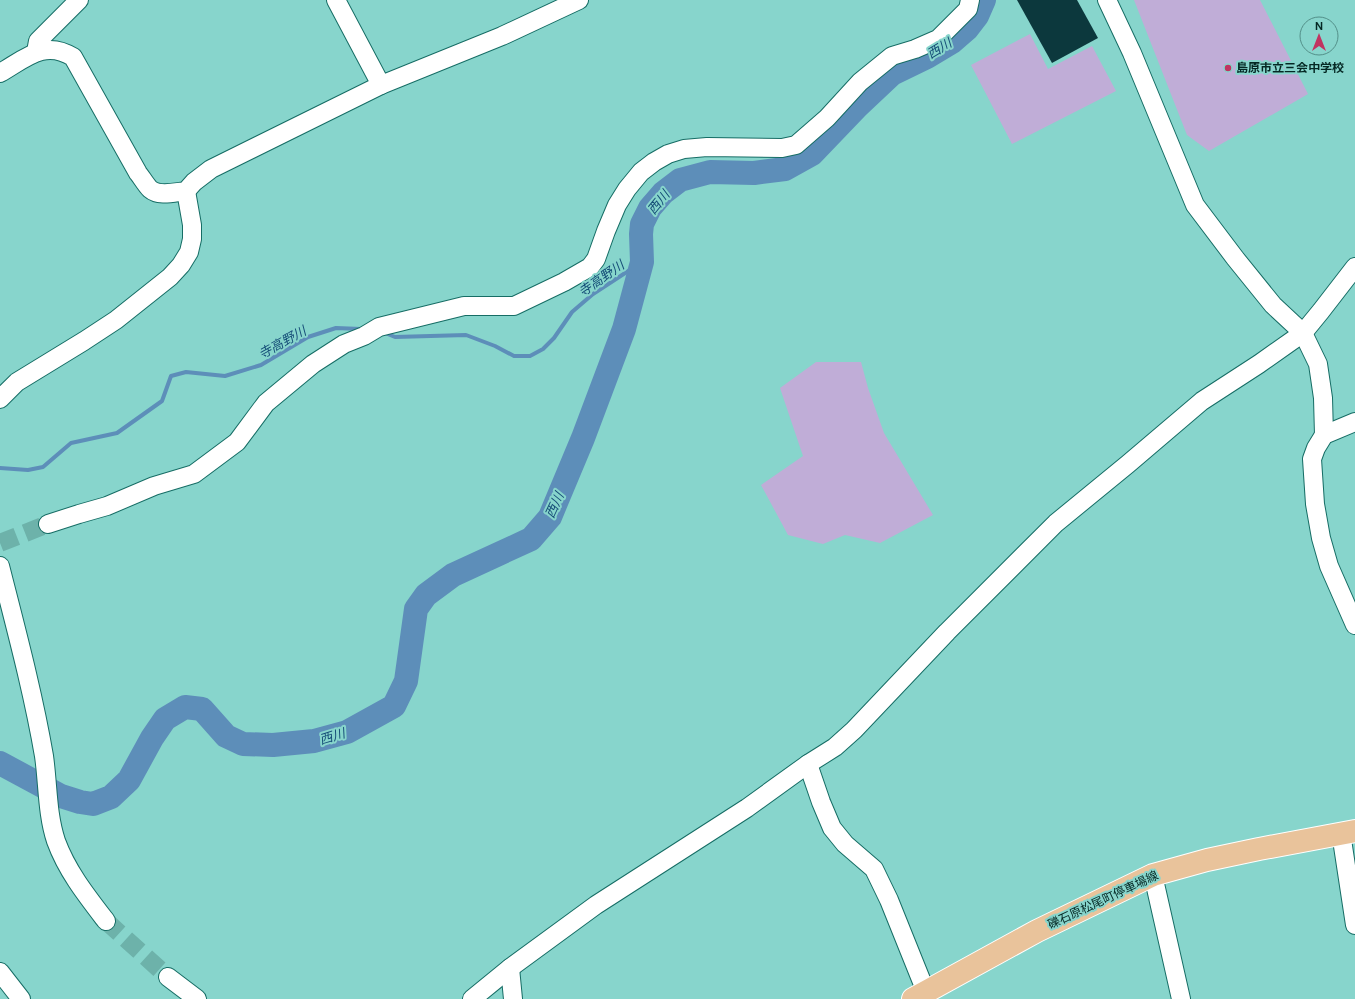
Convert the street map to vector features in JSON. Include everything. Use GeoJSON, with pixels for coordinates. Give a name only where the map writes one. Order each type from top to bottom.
{"type":"FeatureCollection","features":[{"type":"Feature","properties":{"kind":"main road","name":"礫石原松尾町停車場線"},"geometry":{"type":"LineString","coordinates":[[920,995],[1037,931],[1153,875],[1207,860],[1348,832]]}},
{"type":"Feature","properties":{"kind":"street"},"geometry":{"type":"LineString","coordinates":[[36,52],[38,41],[80,0]]}},
{"type":"Feature","properties":{"kind":"street"},"geometry":{"type":"LineString","coordinates":[[336,0],[381,85]]}},
{"type":"Feature","properties":{"kind":"street"},"geometry":{"type":"LineString","coordinates":[[0,73],[36,52],[56,50],[65,52],[73,57],[138,173],[150,188],[162,194],[186,191],[194,182],[210,169],[381,85],[502,36],[579,0]]}},
{"type":"Feature","properties":{"kind":"street"},"geometry":{"type":"LineString","coordinates":[[48,524],[107,506],[154,486],[194,474],[237,442],[266,403],[313,364],[344,344],[372,331],[464,306],[514,306],[564,282],[590,267],[596,259],[617,205],[627,189],[641,172],[654,162],[668,154],[684,149],[714,147],[782,148],[796,145],[827,118],[860,82],[892,56],[915,49],[938,39],[968,9],[970,0]]}},
{"type":"Feature","properties":{"kind":"street"},"geometry":{"type":"LineString","coordinates":[[1107,0],[1132,53],[1195,205],[1273,305],[1303,333],[1318,364],[1323,398],[1324,435],[1316,448],[1312,459],[1316,510],[1321,538],[1329,566],[1355,625]]}},
{"type":"Feature","properties":{"kind":"street"},"geometry":{"type":"LineString","coordinates":[[0,399],[18,382],[116,320],[170,277],[181,265],[189,252],[192,239],[192,226],[186,191]]}},
{"type":"Feature","properties":{"kind":"street"},"geometry":{"type":"LineString","coordinates":[[472,999],[510,968],[596,906],[746,808],[808,764],[835,747],[854,730],[947,632],[1056,523],[1202,401],[1303,333],[1322,311],[1355,267]]}},
{"type":"Feature","properties":{"kind":"street"},"geometry":{"type":"LineString","coordinates":[[1324,435],[1355,422]]}},
{"type":"Feature","properties":{"kind":"street"},"geometry":{"type":"LineString","coordinates":[[0,566],[28,679],[44,757],[50,813],[56,839],[66,864],[82,889],[106,920]]}},
{"type":"Feature","properties":{"kind":"street"},"geometry":{"type":"LineString","coordinates":[[808,764],[832,828],[845,844],[874,869],[889,900],[920,995]]}},
{"type":"Feature","properties":{"kind":"street"},"geometry":{"type":"LineString","coordinates":[[1348,832],[1355,925]]}},
{"type":"Feature","properties":{"kind":"street"},"geometry":{"type":"LineString","coordinates":[[1153,875],[1181,999]]}},
{"type":"Feature","properties":{"kind":"street"},"geometry":{"type":"LineString","coordinates":[[510,968],[513,999]]}},
{"type":"Feature","properties":{"kind":"street"},"geometry":{"type":"LineString","coordinates":[[0,972],[20,999]]}},
{"type":"Feature","properties":{"kind":"street"},"geometry":{"type":"LineString","coordinates":[[168,977],[197,999]]}},
{"type":"Feature","properties":{"kind":"shaded area","name":"島原市立三会中学校"},"geometry":{"type":"Polygon","coordinates":[[[1134,0],[1260,0],[1308,94],[1209,151],[1187,135],[1134,0]]]}},
{"type":"Feature","properties":{"kind":"shaded area"},"geometry":{"type":"Polygon","coordinates":[[[1030,34],[1048,69],[1092,46],[1116,91],[1012,144],[971,65],[1030,34]]]}},
{"type":"Feature","properties":{"kind":"shaded area"},"geometry":{"type":"Polygon","coordinates":[[[816,362],[861,362],[868,388],[884,433],[933,515],[880,543],[845,535],[823,544],[788,535],[761,485],[803,456],[780,388],[816,362]]]}},
{"type":"Feature","properties":{"kind":"building"},"geometry":{"type":"Polygon","coordinates":[[[1017,0],[1077,0],[1098,38],[1052,63],[1017,0]]]}},
{"type":"Feature","properties":{"kind":"waterway","name":"西川"},"geometry":{"type":"LineString","coordinates":[[0,763],[61,796],[80,802],[93,804],[111,797],[129,780],[152,738],[165,719],[185,707],[202,709],[226,736],[243,744],[273,745],[314,741],[347,732],[394,706],[406,681],[416,609],[426,595],[453,575],[531,539],[550,517],[583,438],[624,329],[642,262],[642,224],[650,208],[663,193],[680,180],[710,172],[754,173],[785,169],[812,154],[858,106],[892,74],[927,57],[952,42],[967,29],[977,16],[984,0]]}},
{"type":"Feature","properties":{"kind":"waterway","name":"寺高野川"},"geometry":{"type":"LineString","coordinates":[[383,332],[395,337],[466,335],[495,346],[514,356],[530,356],[543,349],[554,338],[572,312],[593,294],[642,262]]}},
{"type":"Feature","properties":{"kind":"waterway","name":"寺高野川"},"geometry":{"type":"LineString","coordinates":[[0,468],[28,470],[43,467],[71,443],[117,433],[162,401],[171,376],[186,372],[225,376],[261,365],[308,337],[336,328],[361,329]]}},
{"type":"Feature","properties":{"kind":"tunnel"},"geometry":{"type":"LineString","coordinates":[[0,543],[48,524]]}},
{"type":"Feature","properties":{"kind":"tunnel"},"geometry":{"type":"LineString","coordinates":[[106,921],[168,977]]}},
{"type":"Feature","properties":{"kind":"place","name":"島原市立三会中学校"},"geometry":{"type":"Point","coordinates":[1228,68]}}]}
